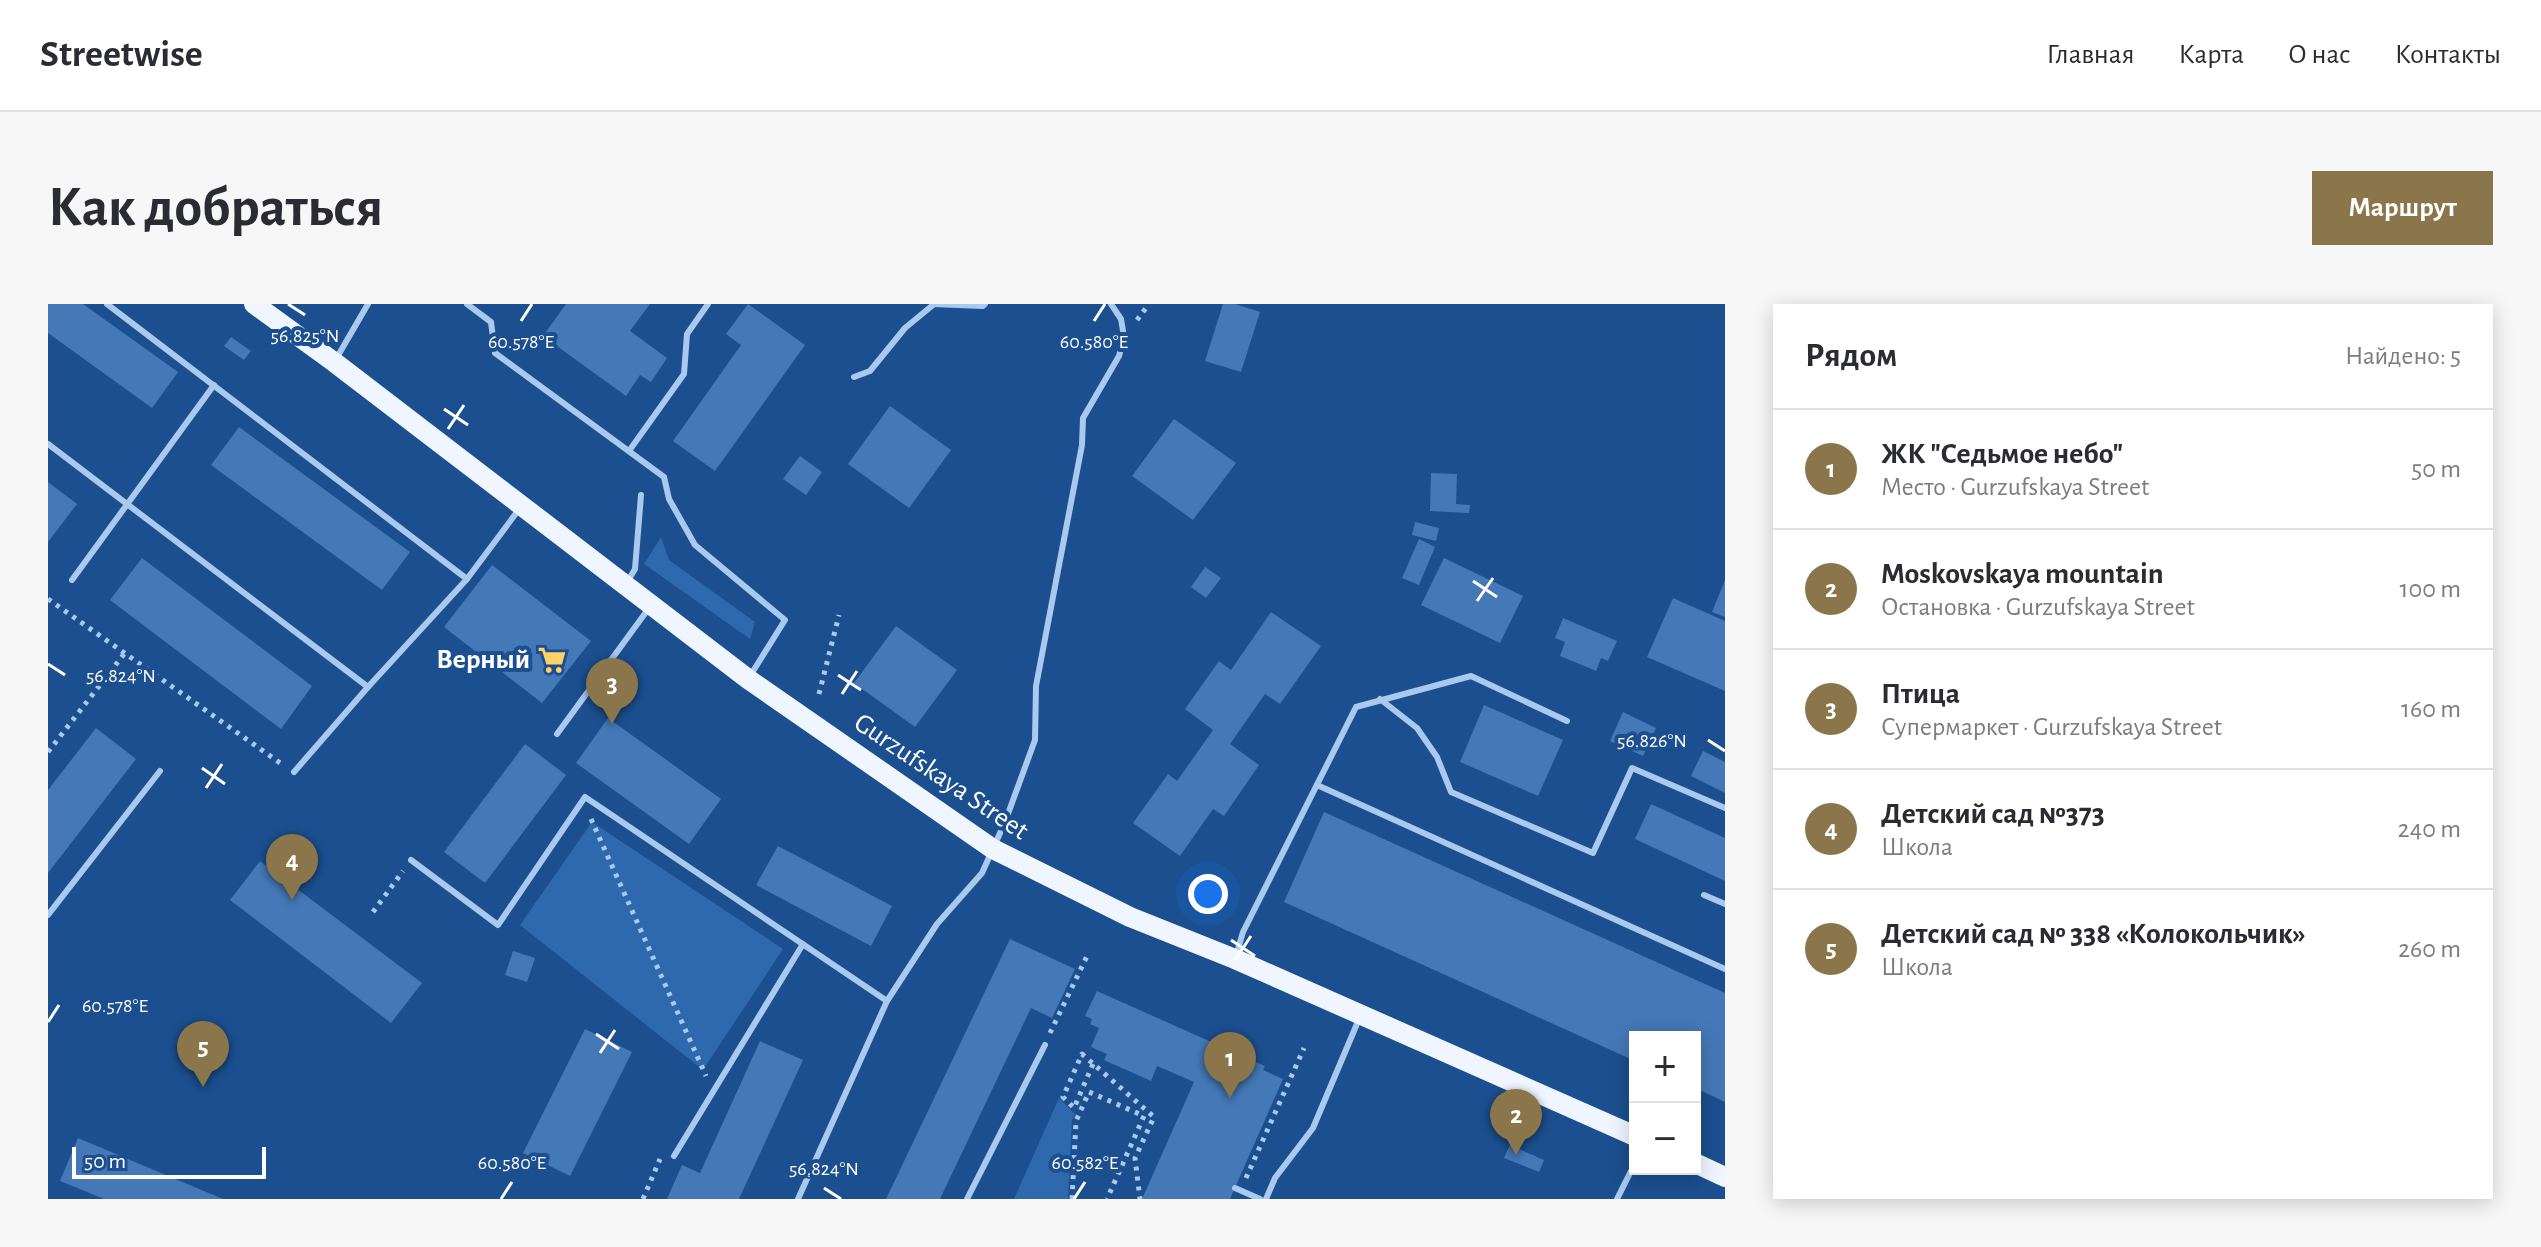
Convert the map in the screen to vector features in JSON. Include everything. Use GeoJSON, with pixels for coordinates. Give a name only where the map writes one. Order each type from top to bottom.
{"type":"FeatureCollection","features":[{"type":"Feature","properties":{"kind":"main road","name":"Gurzufskaya Street"},"geometry":{"type":"LineString","coordinates":[[254,304],[748,679],[993,849],[1130,917],[1235,959],[1629,1133]]}},
{"type":"Feature","properties":{"kind":"main road"},"geometry":{"type":"LineString","coordinates":[[1701,1166],[1725,1177]]}},
{"type":"Feature","properties":{"kind":"lane"},"geometry":{"type":"LineString","coordinates":[[107,304],[467,579]]}},
{"type":"Feature","properties":{"kind":"lane"},"geometry":{"type":"LineString","coordinates":[[334,362],[369,304]]}},
{"type":"Feature","properties":{"kind":"lane"},"geometry":{"type":"LineString","coordinates":[[467,304],[491,322],[495,353],[664,477],[669,499],[695,545],[785,620],[748,679]]}},
{"type":"Feature","properties":{"kind":"lane"},"geometry":{"type":"LineString","coordinates":[[629,451],[684,374],[687,334],[708,304]]}},
{"type":"Feature","properties":{"kind":"lane"},"geometry":{"type":"LineString","coordinates":[[854,377],[870,371],[905,328],[932,304],[985,304]]}},
{"type":"Feature","properties":{"kind":"lane"},"geometry":{"type":"LineString","coordinates":[[798,1199],[887,1001],[937,924],[982,873],[1035,740],[1036,686],[1082,445],[1083,418],[1119,356],[1124,337],[1121,319],[1111,304]]}},
{"type":"Feature","properties":{"kind":"lane"},"geometry":{"type":"LineString","coordinates":[[72,580],[214,385]]}},
{"type":"Feature","properties":{"kind":"lane"},"geometry":{"type":"LineString","coordinates":[[48,444],[368,687]]}},
{"type":"Feature","properties":{"kind":"lane"},"geometry":{"type":"LineString","coordinates":[[625,587],[635,569],[641,495]]}},
{"type":"Feature","properties":{"kind":"lane"},"geometry":{"type":"LineString","coordinates":[[294,772],[467,579],[522,506]]}},
{"type":"Feature","properties":{"kind":"lane"},"geometry":{"type":"LineString","coordinates":[[557,734],[651,606]]}},
{"type":"Feature","properties":{"kind":"lane"},"geometry":{"type":"LineString","coordinates":[[1235,959],[1243,932],[1356,707],[1471,676],[1567,721]]}},
{"type":"Feature","properties":{"kind":"lane"},"geometry":{"type":"LineString","coordinates":[[1380,699],[1417,728],[1437,757],[1451,792],[1593,853],[1632,768],[1725,808]]}},
{"type":"Feature","properties":{"kind":"lane"},"geometry":{"type":"LineString","coordinates":[[48,915],[160,771]]}},
{"type":"Feature","properties":{"kind":"lane"},"geometry":{"type":"LineString","coordinates":[[1317,785],[1725,969]]}},
{"type":"Feature","properties":{"kind":"lane"},"geometry":{"type":"LineString","coordinates":[[411,860],[498,925],[585,797],[887,1001]]}},
{"type":"Feature","properties":{"kind":"lane"},"geometry":{"type":"LineString","coordinates":[[1704,895],[1725,904]]}},
{"type":"Feature","properties":{"kind":"lane"},"geometry":{"type":"LineString","coordinates":[[674,1156],[803,944]]}},
{"type":"Feature","properties":{"kind":"lane"},"geometry":{"type":"LineString","coordinates":[[1238,1189],[1263,1199],[1313,1128],[1360,1016]]}},
{"type":"Feature","properties":{"kind":"lane"},"geometry":{"type":"LineString","coordinates":[[967,1199],[1045,1045]]}},
{"type":"Feature","properties":{"kind":"lane"},"geometry":{"type":"LineString","coordinates":[[1617,1199],[1629,1175]]}},
{"type":"Feature","properties":{"kind":"path"},"geometry":{"type":"LineString","coordinates":[[48,599],[294,772]]}},
{"type":"Feature","properties":{"kind":"path"},"geometry":{"type":"LineString","coordinates":[[819,694],[839,615]]}},
{"type":"Feature","properties":{"kind":"path"},"geometry":{"type":"LineString","coordinates":[[48,752],[124,654]]}},
{"type":"Feature","properties":{"kind":"path"},"geometry":{"type":"LineString","coordinates":[[585,797],[592,822],[713,1092]]}},
{"type":"Feature","properties":{"kind":"path"},"geometry":{"type":"LineString","coordinates":[[373,912],[411,860]]}},
{"type":"Feature","properties":{"kind":"path"},"geometry":{"type":"LineString","coordinates":[[1045,1045],[1089,952]]}},
{"type":"Feature","properties":{"kind":"path"},"geometry":{"type":"LineString","coordinates":[[1238,1189],[1304,1048]]}},
{"type":"Feature","properties":{"kind":"path"},"geometry":{"type":"LineString","coordinates":[[1093,1064],[1074,1108],[1063,1097],[1082,1054],[1154,1117],[1135,1158],[1140,1199]]}},
{"type":"Feature","properties":{"kind":"path"},"geometry":{"type":"LineString","coordinates":[[1072,1199],[1076,1121],[1089,1092],[1144,1116],[1107,1199]]}},
{"type":"Feature","properties":{"kind":"path"},"geometry":{"type":"LineString","coordinates":[[643,1199],[663,1150],[674,1156]]}},
{"type":"Feature","properties":{"kind":"shaded area"},"geometry":{"type":"Polygon","coordinates":[[[661,537],[669,560],[755,622],[750,639],[644,564],[661,537]]]}},
{"type":"Feature","properties":{"kind":"shaded area"},"geometry":{"type":"Polygon","coordinates":[[[592,822],[783,949],[703,1070],[520,925],[592,822]]]}},
{"type":"Feature","properties":{"kind":"shaded area"},"geometry":{"type":"Polygon","coordinates":[[[1059,1098],[1075,1114],[1072,1120],[1068,1199],[1014,1199],[1059,1098]]]}},
{"type":"Feature","properties":{"kind":"building"},"geometry":{"type":"Polygon","coordinates":[[[48,304],[83,304],[178,372],[152,408],[48,333],[48,304]]]}},
{"type":"Feature","properties":{"kind":"building"},"geometry":{"type":"Polygon","coordinates":[[[566,304],[650,304],[630,331],[667,358],[651,382],[640,375],[626,396],[543,336],[566,304]]]}},
{"type":"Feature","properties":{"kind":"building"},"geometry":{"type":"Polygon","coordinates":[[[748,304],[805,345],[715,471],[673,441],[741,345],[726,334],[748,304]]]}},
{"type":"Feature","properties":{"kind":"building"},"geometry":{"type":"Polygon","coordinates":[[[1223,304],[1235,304],[1260,312],[1241,372],[1205,361],[1223,304]]]}},
{"type":"Feature","properties":{"kind":"building"},"geometry":{"type":"Polygon","coordinates":[[[231,337],[251,351],[244,360],[224,346],[231,337]]]}},
{"type":"Feature","properties":{"kind":"building"},"geometry":{"type":"Polygon","coordinates":[[[890,406],[951,450],[909,508],[848,464],[890,406]]]}},
{"type":"Feature","properties":{"kind":"building"},"geometry":{"type":"Polygon","coordinates":[[[1174,419],[1236,463],[1193,520],[1132,476],[1174,419]]]}},
{"type":"Feature","properties":{"kind":"building"},"geometry":{"type":"Polygon","coordinates":[[[239,427],[410,552],[382,590],[211,465],[239,427]]]}},
{"type":"Feature","properties":{"kind":"building"},"geometry":{"type":"Polygon","coordinates":[[[800,456],[822,472],[806,495],[783,479],[800,456]]]}},
{"type":"Feature","properties":{"kind":"building"},"geometry":{"type":"Polygon","coordinates":[[[1431,473],[1457,474],[1456,504],[1470,505],[1469,513],[1430,511],[1431,473]]]}},
{"type":"Feature","properties":{"kind":"building"},"geometry":{"type":"Polygon","coordinates":[[[48,482],[77,504],[48,542],[48,482]]]}},
{"type":"Feature","properties":{"kind":"building"},"geometry":{"type":"Polygon","coordinates":[[[1415,522],[1439,528],[1436,541],[1412,535],[1415,522]]]}},
{"type":"Feature","properties":{"kind":"building"},"geometry":{"type":"Polygon","coordinates":[[[1419,539],[1435,547],[1419,585],[1402,578],[1419,539]]]}},
{"type":"Feature","properties":{"kind":"building"},"geometry":{"type":"Polygon","coordinates":[[[142,558],[312,686],[281,729],[110,600],[142,558]]]}},
{"type":"Feature","properties":{"kind":"building"},"geometry":{"type":"Polygon","coordinates":[[[1444,558],[1523,596],[1500,643],[1421,605],[1444,558]]]}},
{"type":"Feature","properties":{"kind":"building"},"geometry":{"type":"Polygon","coordinates":[[[492,565],[591,641],[542,703],[444,627],[492,565]]]}},
{"type":"Feature","properties":{"kind":"building"},"geometry":{"type":"Polygon","coordinates":[[[1205,567],[1221,578],[1206,598],[1191,587],[1205,567]]]}},
{"type":"Feature","properties":{"kind":"building"},"geometry":{"type":"Polygon","coordinates":[[[1725,580],[1725,617],[1712,612],[1725,580]]]}},
{"type":"Feature","properties":{"kind":"building"},"geometry":{"type":"Polygon","coordinates":[[[1673,598],[1725,621],[1725,691],[1647,657],[1673,598]]]}},
{"type":"Feature","properties":{"kind":"building"},"geometry":{"type":"Polygon","coordinates":[[[1271,612],[1321,646],[1280,704],[1265,694],[1230,744],[1259,765],[1224,816],[1213,809],[1180,856],[1133,823],[1168,774],[1177,781],[1213,730],[1185,709],[1219,661],[1231,670],[1271,612]]]}},
{"type":"Feature","properties":{"kind":"building"},"geometry":{"type":"Polygon","coordinates":[[[1563,618],[1617,641],[1608,661],[1601,658],[1596,671],[1560,656],[1565,642],[1555,638],[1563,618]]]}},
{"type":"Feature","properties":{"kind":"building"},"geometry":{"type":"Polygon","coordinates":[[[896,626],[957,670],[915,727],[854,683],[896,626]]]}},
{"type":"Feature","properties":{"kind":"building"},"geometry":{"type":"Polygon","coordinates":[[[1484,705],[1563,740],[1538,796],[1460,762],[1484,705]]]}},
{"type":"Feature","properties":{"kind":"building"},"geometry":{"type":"Polygon","coordinates":[[[1623,712],[1656,728],[1643,756],[1610,741],[1623,712]]]}},
{"type":"Feature","properties":{"kind":"building"},"geometry":{"type":"Polygon","coordinates":[[[608,718],[721,799],[689,844],[576,763],[608,718]]]}},
{"type":"Feature","properties":{"kind":"building"},"geometry":{"type":"Polygon","coordinates":[[[96,728],[136,759],[48,873],[48,790],[96,728]]]}},
{"type":"Feature","properties":{"kind":"building"},"geometry":{"type":"Polygon","coordinates":[[[525,744],[566,775],[485,883],[444,852],[525,744]]]}},
{"type":"Feature","properties":{"kind":"building"},"geometry":{"type":"Polygon","coordinates":[[[1703,751],[1725,762],[1725,793],[1691,776],[1703,751]]]}},
{"type":"Feature","properties":{"kind":"building"},"geometry":{"type":"Polygon","coordinates":[[[1651,804],[1725,838],[1725,881],[1635,839],[1651,804]]]}},
{"type":"Feature","properties":{"kind":"building"},"geometry":{"type":"Polygon","coordinates":[[[1324,812],[1725,993],[1725,1102],[1701,1091],[1701,1031],[1629,1031],[1629,1058],[1284,902],[1324,812]]]}},
{"type":"Feature","properties":{"kind":"building"},"geometry":{"type":"Polygon","coordinates":[[[778,846],[892,906],[871,946],[756,885],[778,846]]]}},
{"type":"Feature","properties":{"kind":"building"},"geometry":{"type":"Polygon","coordinates":[[[260,861],[422,983],[391,1023],[230,900],[260,861]]]}},
{"type":"Feature","properties":{"kind":"building"},"geometry":{"type":"Polygon","coordinates":[[[1010,939],[1075,969],[1052,1018],[1031,1008],[940,1199],[886,1199],[1010,939]]]}},
{"type":"Feature","properties":{"kind":"building"},"geometry":{"type":"Polygon","coordinates":[[[513,951],[535,958],[527,982],[505,975],[513,951]]]}},
{"type":"Feature","properties":{"kind":"building"},"geometry":{"type":"Polygon","coordinates":[[[1097,991],[1265,1066],[1263,1070],[1283,1079],[1230,1199],[1142,1199],[1194,1082],[1157,1066],[1151,1081],[1104,1060],[1107,1054],[1091,1047],[1099,1028],[1090,1024],[1092,1019],[1085,1016],[1097,991]]]}},
{"type":"Feature","properties":{"kind":"building"},"geometry":{"type":"Polygon","coordinates":[[[585,1029],[632,1052],[570,1176],[523,1153],[585,1029]]]}},
{"type":"Feature","properties":{"kind":"building"},"geometry":{"type":"Polygon","coordinates":[[[760,1041],[803,1060],[739,1199],[667,1199],[682,1165],[700,1173],[760,1041]]]}},
{"type":"Feature","properties":{"kind":"building"},"geometry":{"type":"Polygon","coordinates":[[[78,1138],[223,1199],[104,1199],[60,1181],[78,1138]]]}},
{"type":"Feature","properties":{"kind":"building"},"geometry":{"type":"Polygon","coordinates":[[[1510,1145],[1544,1160],[1539,1172],[1504,1158],[1510,1145]]]}},
{"type":"Feature","properties":{"kind":"place","name":"Верный"},"geometry":{"type":"Point","coordinates":[552,660]}},
{"type":"Feature","properties":{"kind":"place","name":"Птица"},"geometry":{"type":"Point","coordinates":[612,724]}},
{"type":"Feature","properties":{"kind":"place","name":"Детский сад №373"},"geometry":{"type":"Point","coordinates":[292,900]}},
{"type":"Feature","properties":{"kind":"place","name":"Детский сад № 338 «Колокольчик»"},"geometry":{"type":"Point","coordinates":[203,1087]}},
{"type":"Feature","properties":{"kind":"place","name":"ЖК \"Седьмое небо\""},"geometry":{"type":"Point","coordinates":[1230,1098]}},
{"type":"Feature","properties":{"kind":"place","name":"Moskovskaya mountain"},"geometry":{"type":"Point","coordinates":[1516,1155]}}]}
